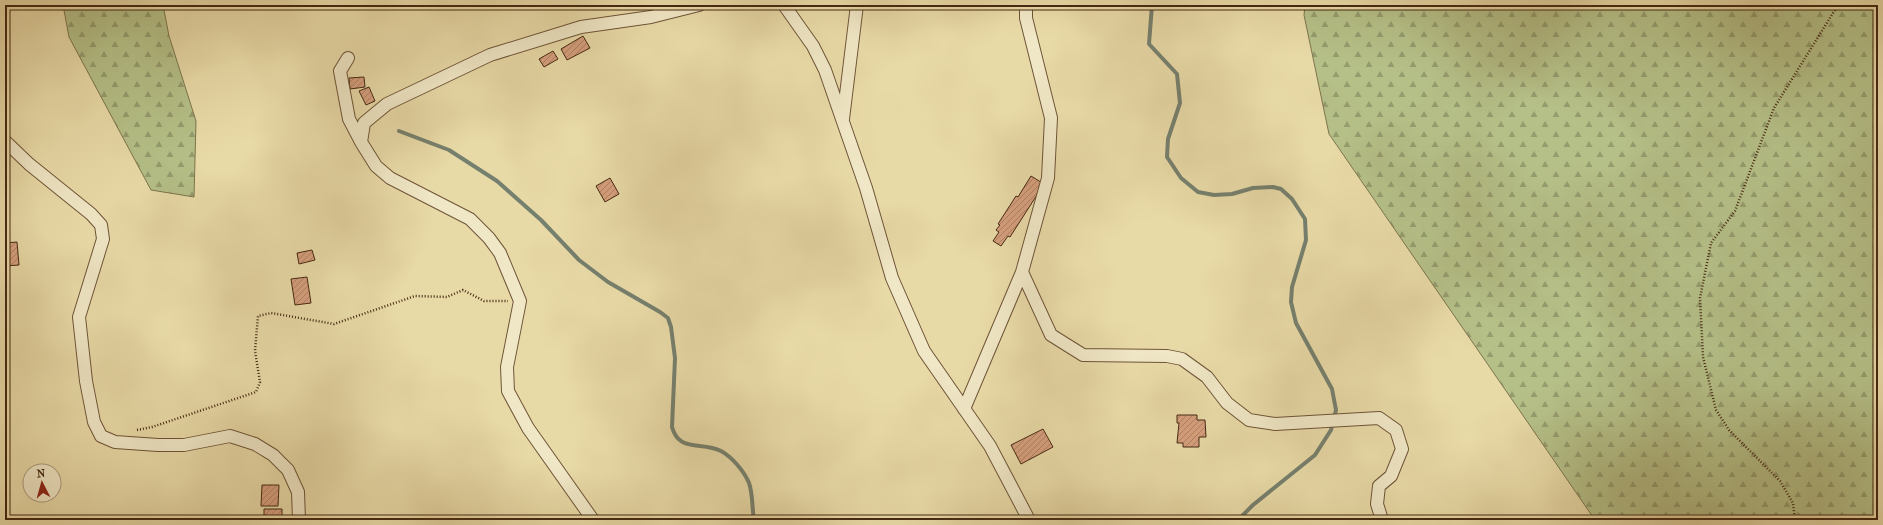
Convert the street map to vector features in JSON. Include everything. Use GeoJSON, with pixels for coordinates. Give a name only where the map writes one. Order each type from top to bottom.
{"type":"FeatureCollection","features":[{"type":"Feature","properties":{"kind":"street"},"geometry":{"type":"LineString","coordinates":[[361,142],[364,123],[387,104],[490,55],[581,27],[651,17],[699,5]]}},
{"type":"Feature","properties":{"kind":"street"},"geometry":{"type":"LineString","coordinates":[[784,5],[813,46],[825,70],[866,188],[892,278],[924,350],[990,446],[1029,520]]}},
{"type":"Feature","properties":{"kind":"street"},"geometry":{"type":"LineString","coordinates":[[843,122],[857,5]]}},
{"type":"Feature","properties":{"kind":"street"},"geometry":{"type":"LineString","coordinates":[[964,409],[1022,272],[1048,178],[1051,118],[1026,18],[1026,5]]}},
{"type":"Feature","properties":{"kind":"street"},"geometry":{"type":"LineString","coordinates":[[348,58],[340,71],[349,119],[376,166],[390,178],[470,218],[490,238],[500,253],[520,301],[508,367],[508,391],[528,428],[593,520]]}},
{"type":"Feature","properties":{"kind":"street"},"geometry":{"type":"LineString","coordinates":[[5,141],[29,164],[91,214],[101,225],[103,239],[79,317],[86,381],[94,422],[102,436],[115,442],[158,445],[184,444],[230,436],[255,444],[273,455],[288,470],[298,492],[299,520]]}},
{"type":"Feature","properties":{"kind":"street"},"geometry":{"type":"LineString","coordinates":[[1022,272],[1051,335],[1083,355],[1167,356],[1182,359],[1207,377],[1227,403],[1249,420],[1275,424],[1379,418],[1396,430],[1402,449],[1391,476],[1379,486],[1377,504],[1382,520]]}},
{"type":"Feature","properties":{"kind":"path"},"geometry":{"type":"LineString","coordinates":[[1795,520],[1793,503],[1780,481],[1729,430],[1716,410],[1703,356],[1700,298],[1711,243],[1735,211],[1774,108],[1838,5]]}},
{"type":"Feature","properties":{"kind":"path"},"geometry":{"type":"LineString","coordinates":[[130,431],[152,427],[256,392],[260,382],[255,351],[258,316],[271,313],[334,324],[415,296],[447,297],[463,290],[484,301],[520,301]]}},
{"type":"Feature","properties":{"kind":"green space"},"geometry":{"type":"Polygon","coordinates":[[[63,5],[163,5],[169,36],[196,121],[194,197],[151,190],[69,37],[63,5]]]}},
{"type":"Feature","properties":{"kind":"green space"},"geometry":{"type":"Polygon","coordinates":[[[1305,5],[1878,5],[1878,520],[1595,520],[1329,134],[1304,15],[1305,5]]]}},
{"type":"Feature","properties":{"kind":"building"},"geometry":{"type":"Polygon","coordinates":[[[583,36],[590,48],[567,60],[561,49],[583,36]]]}},
{"type":"Feature","properties":{"kind":"building"},"geometry":{"type":"Polygon","coordinates":[[[553,51],[558,59],[544,67],[539,59],[553,51]]]}},
{"type":"Feature","properties":{"kind":"building"},"geometry":{"type":"Polygon","coordinates":[[[364,77],[365,87],[350,89],[349,78],[364,77]]]}},
{"type":"Feature","properties":{"kind":"building"},"geometry":{"type":"Polygon","coordinates":[[[369,87],[375,101],[366,105],[359,91],[369,87]]]}},
{"type":"Feature","properties":{"kind":"building"},"geometry":{"type":"Polygon","coordinates":[[[1031,176],[1044,184],[1010,237],[1008,236],[1001,246],[993,241],[999,232],[996,230],[1000,225],[998,224],[1031,176]]]}},
{"type":"Feature","properties":{"kind":"building"},"geometry":{"type":"Polygon","coordinates":[[[610,178],[619,194],[605,202],[596,186],[610,178]]]}},
{"type":"Feature","properties":{"kind":"building"},"geometry":{"type":"Polygon","coordinates":[[[17,242],[19,265],[5,266],[5,243],[17,242]]]}},
{"type":"Feature","properties":{"kind":"building"},"geometry":{"type":"Polygon","coordinates":[[[312,250],[315,260],[299,264],[297,253],[312,250]]]}},
{"type":"Feature","properties":{"kind":"building"},"geometry":{"type":"Polygon","coordinates":[[[307,277],[311,303],[295,305],[291,279],[307,277]]]}},
{"type":"Feature","properties":{"kind":"building"},"geometry":{"type":"Polygon","coordinates":[[[1177,415],[1197,415],[1197,420],[1205,420],[1206,437],[1199,437],[1199,447],[1183,447],[1183,443],[1177,443],[1179,423],[1177,423],[1177,415]]]}},
{"type":"Feature","properties":{"kind":"building"},"geometry":{"type":"Polygon","coordinates":[[[1043,429],[1053,447],[1021,464],[1011,445],[1043,429]]]}},
{"type":"Feature","properties":{"kind":"building"},"geometry":{"type":"Polygon","coordinates":[[[262,485],[279,485],[278,506],[261,506],[262,485]]]}},
{"type":"Feature","properties":{"kind":"building"},"geometry":{"type":"Polygon","coordinates":[[[264,509],[282,509],[282,520],[264,520],[264,509]]]}},
{"type":"Feature","properties":{"kind":"waterway"},"geometry":{"type":"LineString","coordinates":[[1152,5],[1149,44],[1177,74],[1180,103],[1168,139],[1167,157],[1181,178],[1198,192],[1214,195],[1232,194],[1253,188],[1273,187],[1281,189],[1292,199],[1305,219],[1306,240],[1292,287],[1291,302],[1296,323],[1332,389],[1336,410],[1331,430],[1315,455],[1253,505],[1242,516],[1242,520]]}},
{"type":"Feature","properties":{"kind":"waterway"},"geometry":{"type":"LineString","coordinates":[[399,131],[449,150],[497,181],[541,220],[579,260],[608,282],[668,318],[671,327],[675,358],[672,427],[675,435],[686,443],[714,448],[721,451],[737,465],[749,483],[754,520]]}}]}
